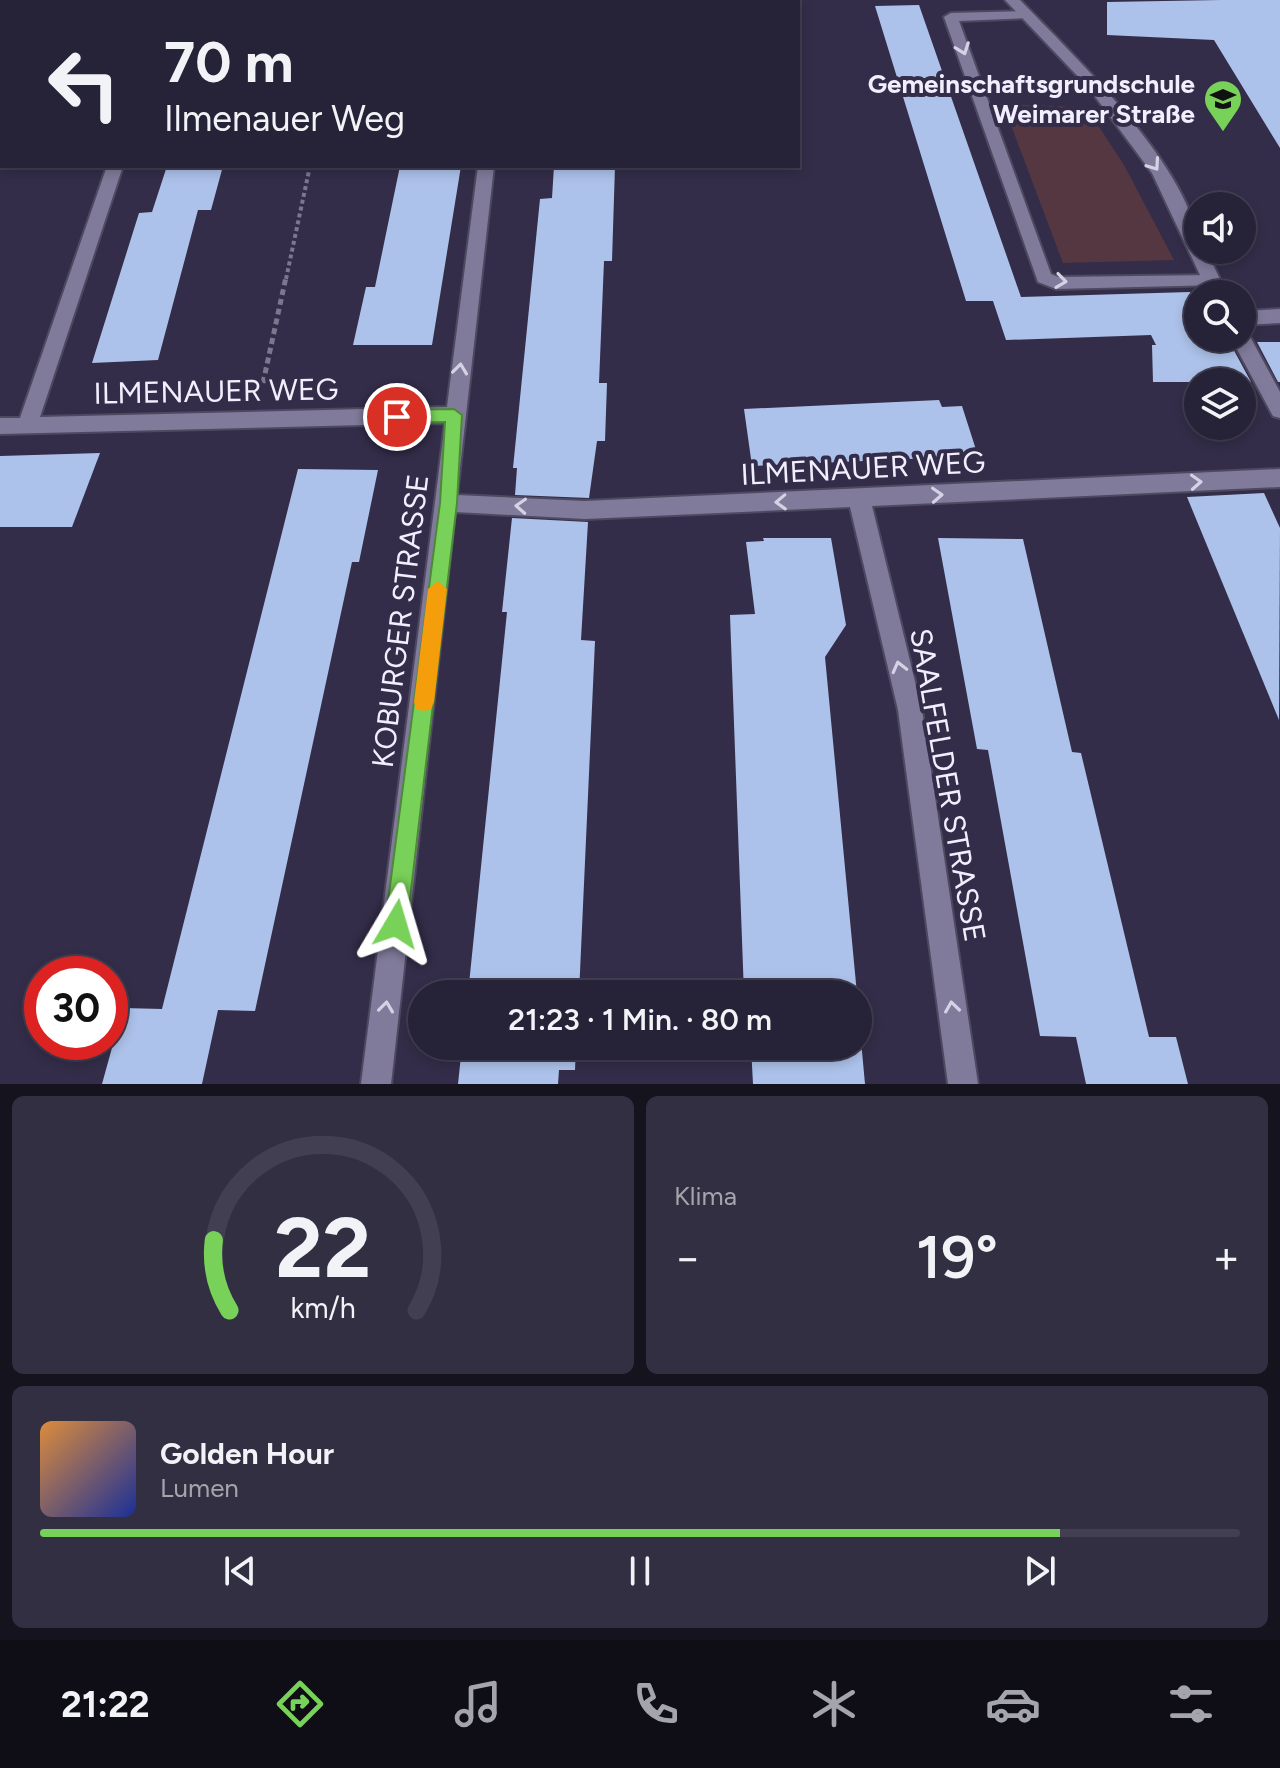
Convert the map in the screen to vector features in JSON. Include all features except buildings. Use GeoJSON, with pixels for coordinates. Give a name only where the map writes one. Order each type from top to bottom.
{"type":"FeatureCollection","features":[{"type":"Feature","properties":{"kind":"street"},"geometry":{"type":"LineString","coordinates":[[1012,0],[1023,15],[1093,84],[1160,171],[1211,280]]}},
{"type":"Feature","properties":{"kind":"street"},"geometry":{"type":"LineString","coordinates":[[27,426],[114,168]]}},
{"type":"Feature","properties":{"kind":"street","name":"KOBURGER STRASSE"},"geometry":{"type":"LineString","coordinates":[[376,1084],[486,168]]}},
{"type":"Feature","properties":{"kind":"street"},"geometry":{"type":"LineString","coordinates":[[1256,317],[1280,316]]}},
{"type":"Feature","properties":{"kind":"street"},"geometry":{"type":"LineString","coordinates":[[1249,352],[1280,410]]}},
{"type":"Feature","properties":{"kind":"street","name":"ILMENAUER WEG"},"geometry":{"type":"LineString","coordinates":[[0,426],[454,415]]}},
{"type":"Feature","properties":{"kind":"street","name":"ILMENAUER WEG"},"geometry":{"type":"LineString","coordinates":[[448,503],[585,510],[1280,478]]}},
{"type":"Feature","properties":{"kind":"street","name":"SAALFELDER STRASSE"},"geometry":{"type":"LineString","coordinates":[[859,498],[910,710],[963,1084]]}},
{"type":"Feature","properties":{"kind":"lane"},"geometry":{"type":"LineString","coordinates":[[1023,15],[951,17],[1044,278],[1056,283],[1184,287]]}},
{"type":"Feature","properties":{"kind":"path"},"geometry":{"type":"LineString","coordinates":[[256,420],[310,168]]}},
{"type":"Feature","properties":{"kind":"shaded area"},"geometry":{"type":"Polygon","coordinates":[[[1003,104],[1086,107],[1124,165],[1174,260],[1063,263],[1003,104]]]}},
{"type":"Feature","properties":{"kind":"slow traffic"},"geometry":{"type":"LineString","coordinates":[[424,702],[438,589]]}},
{"type":"Feature","properties":{"kind":"place","name":"Gemeinschaftsgrundschule Weimarer Straße"},"geometry":{"type":"Point","coordinates":[1223,133]}},
{"type":"Feature","properties":{"kind":"route"},"geometry":{"type":"LineString","coordinates":[[396,924],[448,503],[454,415],[397,417]]}}]}
